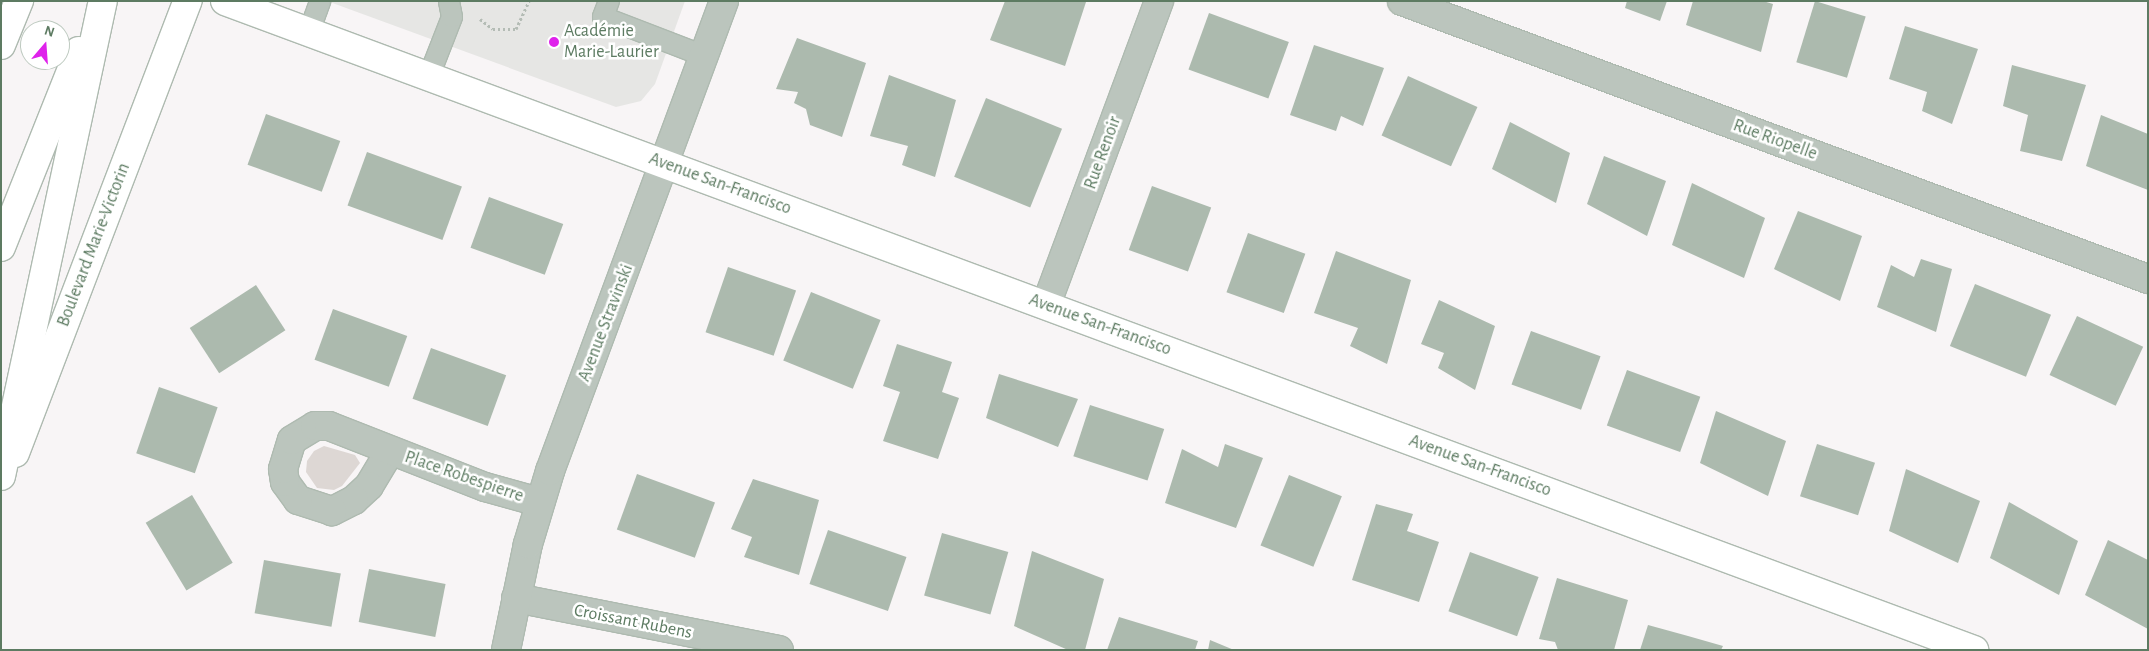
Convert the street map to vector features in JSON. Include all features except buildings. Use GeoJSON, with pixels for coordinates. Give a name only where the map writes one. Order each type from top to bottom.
{"type":"FeatureCollection","features":[{"type":"Feature","properties":{"kind":"main road"},"geometry":{"type":"LineString","coordinates":[[1,45],[19,1]]}},
{"type":"Feature","properties":{"kind":"main road"},"geometry":{"type":"LineString","coordinates":[[1,247],[98,1]]}},
{"type":"Feature","properties":{"kind":"main road"},"geometry":{"type":"LineString","coordinates":[[1,476],[103,1]]}},
{"type":"Feature","properties":{"kind":"main road","name":"Boulevard Marie-Victorin"},"geometry":{"type":"LineString","coordinates":[[1,489],[188,1]]}},
{"type":"Feature","properties":{"kind":"main road","name":"Avenue San-Francisco"},"geometry":{"type":"LineString","coordinates":[[226,1],[1974,650]]}},
{"type":"Feature","properties":{"kind":"street","name":"Avenue Stravinski"},"geometry":{"type":"LineString","coordinates":[[506,650],[516,598],[539,502],[724,1]]}},
{"type":"Feature","properties":{"kind":"street","name":"Rue Renoir"},"geometry":{"type":"LineString","coordinates":[[1046,305],[1160,1]]}},
{"type":"Feature","properties":{"kind":"street","name":"Rue Riopelle"},"geometry":{"type":"LineString","coordinates":[[1402,1],[2148,279]]}},
{"type":"Feature","properties":{"kind":"street","name":"Place Robespierre"},"geometry":{"type":"LineString","coordinates":[[390,452],[485,487],[539,502]]}},
{"type":"Feature","properties":{"kind":"street","name":"Croissant Rubens"},"geometry":{"type":"LineString","coordinates":[[516,598],[779,650]]}},
{"type":"Feature","properties":{"kind":"lane"},"geometry":{"type":"LineString","coordinates":[[309,32],[320,1]]}},
{"type":"Feature","properties":{"kind":"lane"},"geometry":{"type":"LineString","coordinates":[[429,76],[452,17],[449,1]]}},
{"type":"Feature","properties":{"kind":"lane"},"geometry":{"type":"LineString","coordinates":[[609,1],[604,17],[704,56]]}},
{"type":"Feature","properties":{"kind":"path"},"geometry":{"type":"LineString","coordinates":[[478,15],[483,24],[493,29],[516,30],[528,1]]}},
{"type":"Feature","properties":{"kind":"shaded area","name":"Académie Marie-Laurier"},"geometry":{"type":"Polygon","coordinates":[[[327,1],[685,1],[655,84],[641,101],[616,107],[327,1]]]}},
{"type":"Feature","properties":{"kind":"shaded area"},"geometry":{"type":"Polygon","coordinates":[[[324,446],[355,455],[360,463],[342,486],[334,490],[317,488],[306,472],[307,461],[314,451],[324,446]]]}},
{"type":"Feature","properties":{"kind":"place","name":"Académie Marie-Laurier"},"geometry":{"type":"Point","coordinates":[554,42]}}]}
